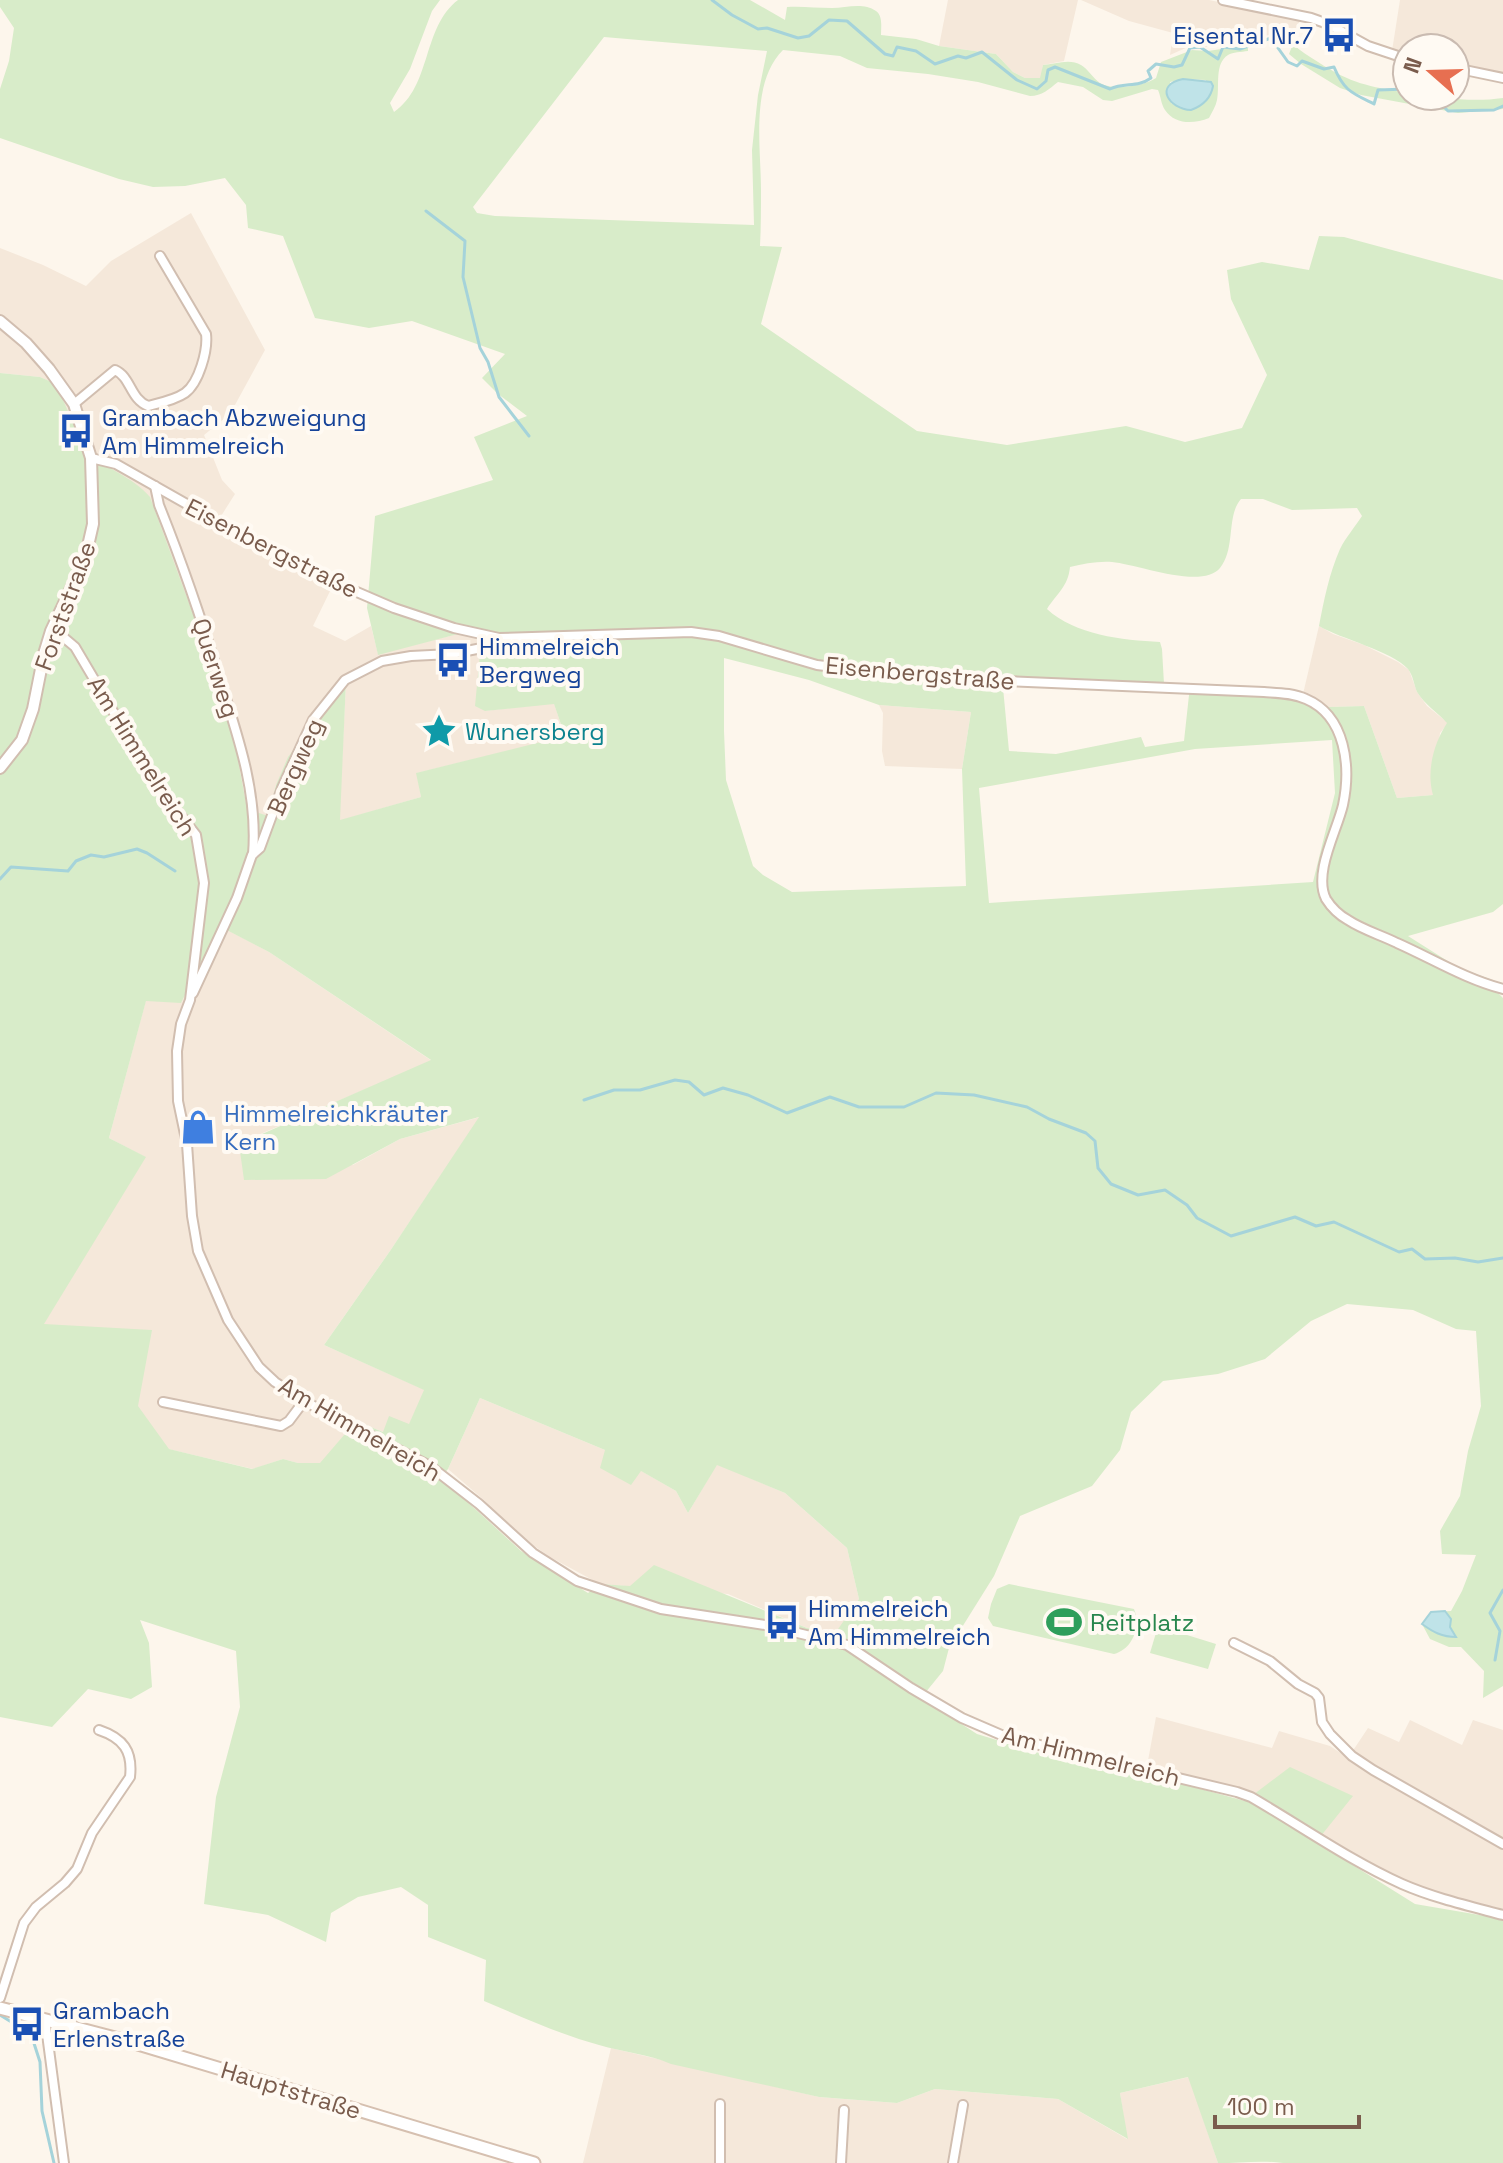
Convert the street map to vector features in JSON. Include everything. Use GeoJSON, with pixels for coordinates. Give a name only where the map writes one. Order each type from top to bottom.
{"type":"FeatureCollection","features":[{"type":"Feature","properties":{"kind":"main road","name":"Hauptstraße"},"geometry":{"type":"LineString","coordinates":[[0,2008],[138,2044],[534,2163]]}},
{"type":"Feature","properties":{"kind":"street"},"geometry":{"type":"LineString","coordinates":[[1223,0],[1323,22],[1368,46],[1391,54]]}},
{"type":"Feature","properties":{"kind":"street"},"geometry":{"type":"LineString","coordinates":[[1471,71],[1503,78]]}},
{"type":"Feature","properties":{"kind":"street"},"geometry":{"type":"LineString","coordinates":[[74,404],[115,370],[122,374],[137,400],[148,406],[181,396],[193,384],[205,356],[206,334],[160,256]]}},
{"type":"Feature","properties":{"kind":"street","name":"Forststraße"},"geometry":{"type":"LineString","coordinates":[[0,321],[26,343],[74,404],[91,458],[93,524],[85,559],[51,631],[33,709],[22,740],[0,768]]}},
{"type":"Feature","properties":{"kind":"street","name":"Eisenbergstraße"},"geometry":{"type":"LineString","coordinates":[[91,458],[116,464],[235,531],[350,589],[426,619],[487,637],[691,632],[719,636],[817,665],[867,671],[1264,692],[1305,698],[1333,721],[1342,739],[1345,760],[1343,806],[1324,869],[1325,896],[1349,921],[1476,981],[1503,989]]}},
{"type":"Feature","properties":{"kind":"street","name":"Querweg"},"geometry":{"type":"LineString","coordinates":[[155,486],[159,505],[204,626],[248,773],[254,833],[252,855]]}},
{"type":"Feature","properties":{"kind":"street","name":"Am Himmelreich"},"geometry":{"type":"LineString","coordinates":[[51,631],[75,647],[156,784],[196,835],[204,883],[190,1000],[181,1024],[176,1074],[187,1144],[192,1216],[198,1251],[228,1320],[259,1367],[275,1382],[304,1401],[430,1466],[479,1504],[533,1553],[577,1581],[661,1609],[765,1625],[847,1645],[911,1688],[987,1729],[1032,1744],[1237,1792],[1406,1885],[1503,1915]]}},
{"type":"Feature","properties":{"kind":"street","name":"Bergweg"},"geometry":{"type":"LineString","coordinates":[[190,1000],[237,898],[252,855],[260,848],[282,788],[313,720],[345,680],[382,661],[482,648],[487,637]]}},
{"type":"Feature","properties":{"kind":"street"},"geometry":{"type":"LineString","coordinates":[[163,1402],[281,1426],[289,1421],[304,1401]]}},
{"type":"Feature","properties":{"kind":"street"},"geometry":{"type":"LineString","coordinates":[[1234,1643],[1270,1661],[1298,1684],[1315,1693],[1319,1698],[1322,1722],[1352,1756],[1503,1844]]}},
{"type":"Feature","properties":{"kind":"street"},"geometry":{"type":"LineString","coordinates":[[0,1998],[24,1923],[36,1907],[77,1869],[92,1833],[130,1777],[128,1753],[120,1739],[99,1730]]}},
{"type":"Feature","properties":{"kind":"street"},"geometry":{"type":"LineString","coordinates":[[45,2019],[64,2163]]}},
{"type":"Feature","properties":{"kind":"street"},"geometry":{"type":"LineString","coordinates":[[720,2104],[720,2163]]}},
{"type":"Feature","properties":{"kind":"street"},"geometry":{"type":"LineString","coordinates":[[953,2163],[963,2105]]}},
{"type":"Feature","properties":{"kind":"street"},"geometry":{"type":"LineString","coordinates":[[841,2163],[844,2110]]}},
{"type":"Feature","properties":{"kind":"shaded area"},"geometry":{"type":"Polygon","coordinates":[[[948,0],[1078,0],[1064,61],[1043,65],[1041,79],[1025,78],[1013,72],[996,54],[939,46],[948,0]]]}},
{"type":"Feature","properties":{"kind":"shaded area"},"geometry":{"type":"Polygon","coordinates":[[[1081,0],[1209,0],[1300,19],[1293,44],[1273,34],[1225,45],[1190,46],[1170,55],[1173,33],[1129,21],[1081,0]]]}},
{"type":"Feature","properties":{"kind":"shaded area"},"geometry":{"type":"Polygon","coordinates":[[[1400,0],[1503,0],[1503,75],[1471,68],[1471,32],[1395,32],[1400,0]]]}},
{"type":"Feature","properties":{"kind":"shaded area"},"geometry":{"type":"Polygon","coordinates":[[[191,213],[265,350],[230,414],[204,435],[222,480],[235,494],[216,524],[333,585],[313,626],[345,641],[371,626],[378,654],[473,630],[482,632],[485,711],[554,703],[565,737],[417,773],[421,797],[339,821],[346,683],[276,785],[268,816],[256,813],[246,803],[243,777],[94,459],[80,441],[56,385],[40,377],[0,373],[0,248],[86,286],[111,261],[191,213]]]}},
{"type":"Feature","properties":{"kind":"shaded area"},"geometry":{"type":"Polygon","coordinates":[[[1319,626],[1364,645],[1409,670],[1417,692],[1427,706],[1448,723],[1440,733],[1433,795],[1397,798],[1364,706],[1329,707],[1303,694],[1319,626]]]}},
{"type":"Feature","properties":{"kind":"shaded area"},"geometry":{"type":"Polygon","coordinates":[[[879,705],[971,712],[962,769],[885,766],[882,751],[883,713],[879,705]]]}},
{"type":"Feature","properties":{"kind":"shaded area"},"geometry":{"type":"Polygon","coordinates":[[[218,925],[269,952],[432,1061],[239,1143],[353,1165],[400,1139],[480,1117],[324,1345],[425,1390],[409,1425],[383,1432],[356,1421],[321,1463],[298,1463],[283,1459],[253,1469],[168,1449],[137,1406],[43,1324],[145,1157],[109,1138],[146,1000],[181,1002],[218,925]]]}},
{"type":"Feature","properties":{"kind":"shaded area"},"geometry":{"type":"Polygon","coordinates":[[[480,1398],[605,1450],[676,1491],[688,1513],[717,1464],[785,1493],[847,1548],[859,1599],[837,1632],[807,1628],[728,1594],[600,1584],[550,1557],[506,1526],[485,1501],[448,1469],[480,1398]]]}},
{"type":"Feature","properties":{"kind":"shaded area"},"geometry":{"type":"Polygon","coordinates":[[[1156,1717],[1272,1748],[1279,1731],[1330,1746],[1348,1758],[1368,1728],[1399,1742],[1410,1720],[1462,1745],[1473,1720],[1503,1730],[1503,1911],[1390,1874],[1253,1794],[1226,1784],[1147,1766],[1156,1717]]]}},
{"type":"Feature","properties":{"kind":"shaded area"},"geometry":{"type":"Polygon","coordinates":[[[611,2048],[819,2097],[897,2103],[935,2089],[1058,2099],[1127,2139],[1120,2093],[1189,2077],[1218,2163],[583,2163],[611,2048]]]}},
{"type":"Feature","properties":{"kind":"green space"},"geometry":{"type":"Polygon","coordinates":[[[0,0],[440,0],[432,11],[410,69],[390,103],[394,112],[415,87],[438,25],[446,11],[458,0],[750,0],[785,20],[787,7],[866,7],[880,16],[881,35],[996,54],[1013,72],[1025,78],[1040,78],[1043,65],[1077,63],[1100,83],[1112,87],[1151,81],[1156,78],[1161,62],[1192,50],[1208,51],[1248,45],[1248,51],[1230,54],[1221,64],[1217,100],[1209,118],[1191,122],[1179,121],[1169,115],[1158,90],[1112,101],[1103,100],[1083,87],[1058,82],[1042,93],[1030,96],[978,82],[867,68],[840,56],[783,50],[766,80],[760,116],[760,246],[782,247],[761,324],[917,431],[1007,445],[1126,426],[1185,442],[1242,428],[1267,375],[1231,299],[1227,270],[1262,262],[1309,270],[1319,236],[1344,237],[1503,280],[1503,904],[1493,912],[1408,936],[1457,967],[1498,982],[1497,992],[1503,998],[1503,1686],[1483,1698],[1484,1671],[1461,1647],[1449,1647],[1430,1639],[1422,1624],[1431,1612],[1451,1611],[1476,1555],[1442,1554],[1440,1531],[1460,1496],[1468,1451],[1481,1406],[1476,1331],[1456,1329],[1413,1310],[1347,1304],[1311,1321],[1265,1359],[1218,1374],[1163,1381],[1131,1412],[1120,1450],[1092,1486],[1020,1516],[994,1576],[949,1648],[943,1671],[921,1698],[977,1734],[1039,1753],[1131,1770],[1245,1801],[1290,1767],[1353,1796],[1316,1842],[1415,1904],[1503,1919],[1503,2163],[1218,2163],[1188,2077],[1120,2093],[1128,2139],[1058,2099],[935,2089],[897,2103],[819,2097],[584,2041],[484,2001],[486,1960],[428,1937],[428,1905],[401,1887],[358,1897],[331,1913],[326,1942],[268,1915],[204,1904],[216,1797],[240,1707],[236,1651],[140,1620],[149,1643],[152,1687],[131,1699],[88,1689],[52,1727],[0,1717],[0,373],[40,377],[56,384],[85,450],[135,483],[150,497],[200,633],[234,738],[246,803],[256,812],[268,816],[288,757],[346,681],[340,820],[421,797],[416,773],[565,736],[554,704],[485,711],[475,706],[482,632],[473,630],[378,655],[367,608],[375,516],[493,480],[474,437],[527,416],[482,378],[505,354],[412,321],[369,328],[315,318],[283,236],[248,228],[246,205],[225,178],[185,186],[153,187],[119,179],[0,138],[0,89],[9,61],[14,28],[0,7],[0,0]],[[604,37],[473,207],[477,213],[754,225],[752,150],[767,51],[604,37]],[[1206,80],[1170,82],[1171,103],[1191,110],[1204,102],[1206,80]],[[1241,499],[1234,514],[1225,560],[1211,574],[1185,576],[1112,562],[1070,567],[1064,585],[1047,609],[1058,618],[1085,630],[1115,638],[1160,642],[1164,684],[1002,677],[1009,751],[1056,754],[1141,737],[1145,747],[1184,741],[1190,686],[1303,694],[1329,707],[1364,706],[1397,798],[1433,795],[1430,776],[1432,758],[1447,723],[1420,697],[1410,671],[1400,663],[1319,626],[1336,558],[1362,516],[1357,508],[1292,510],[1263,499],[1241,499]],[[724,658],[726,780],[753,866],[792,892],[966,886],[962,769],[971,712],[879,705],[809,680],[724,658]],[[1332,740],[1195,749],[979,788],[989,903],[1313,882],[1335,793],[1332,740]],[[219,926],[181,1003],[146,1001],[109,1138],[146,1157],[44,1324],[152,1330],[138,1406],[169,1449],[252,1469],[283,1459],[320,1463],[356,1421],[383,1432],[389,1416],[409,1424],[424,1390],[324,1345],[479,1117],[400,1139],[326,1179],[244,1180],[239,1144],[431,1060],[269,952],[219,926]],[[480,1398],[448,1469],[440,1479],[521,1551],[588,1593],[600,1584],[630,1586],[654,1565],[807,1628],[836,1632],[859,1599],[847,1548],[785,1493],[717,1465],[688,1513],[676,1491],[641,1471],[631,1485],[600,1468],[605,1450],[480,1398]]]}},
{"type":"Feature","properties":{"kind":"green space"},"geometry":{"type":"Polygon","coordinates":[[[1293,44],[1341,75],[1391,90],[1391,101],[1340,88],[1289,54],[1293,44]]]}},
{"type":"Feature","properties":{"kind":"green space"},"geometry":{"type":"Polygon","coordinates":[[[1503,98],[1503,109],[1471,112],[1471,100],[1503,98]]]}},
{"type":"Feature","properties":{"kind":"green space","name":"Reitplatz"},"geometry":{"type":"Polygon","coordinates":[[[1009,1584],[1134,1609],[1134,1636],[1126,1647],[1114,1654],[993,1626],[988,1618],[991,1604],[997,1589],[1009,1584]]]}},
{"type":"Feature","properties":{"kind":"green space","name":"Reitplatz"},"geometry":{"type":"Polygon","coordinates":[[[1158,1626],[1216,1644],[1208,1669],[1150,1653],[1158,1626]]]}},
{"type":"Feature","properties":{"kind":"water"},"geometry":{"type":"Polygon","coordinates":[[[1183,79],[1211,82],[1213,86],[1205,101],[1191,110],[1176,106],[1168,96],[1168,86],[1183,79]]]}},
{"type":"Feature","properties":{"kind":"water"},"geometry":{"type":"Polygon","coordinates":[[[1445,1611],[1451,1619],[1450,1627],[1456,1637],[1438,1634],[1422,1624],[1431,1612],[1445,1611]]]}},
{"type":"Feature","properties":{"kind":"waterway"},"geometry":{"type":"LineString","coordinates":[[712,0],[758,29],[767,28],[798,38],[809,36],[829,20],[847,21],[885,54],[893,56],[897,47],[916,51],[935,64],[982,52],[1017,80],[1037,89],[1046,81],[1048,70],[1055,67],[1110,89],[1146,81],[1151,78],[1148,71],[1156,64],[1182,65],[1190,48],[1200,47],[1218,59],[1223,47],[1240,49],[1271,38],[1288,62],[1297,66],[1302,61],[1324,69],[1334,67],[1350,90],[1374,104],[1378,90],[1391,90]]}},
{"type":"Feature","properties":{"kind":"waterway"},"geometry":{"type":"LineString","coordinates":[[1471,110],[1494,110],[1503,106]]}},
{"type":"Feature","properties":{"kind":"waterway"},"geometry":{"type":"LineString","coordinates":[[426,211],[465,241],[463,277],[480,348],[499,397],[529,436]]}},
{"type":"Feature","properties":{"kind":"waterway"},"geometry":{"type":"LineString","coordinates":[[0,879],[11,867],[68,871],[76,861],[91,855],[104,857],[137,849],[175,871]]}},
{"type":"Feature","properties":{"kind":"waterway"},"geometry":{"type":"LineString","coordinates":[[584,1100],[614,1090],[640,1090],[675,1080],[689,1082],[704,1095],[723,1088],[748,1095],[787,1113],[830,1097],[859,1107],[904,1107],[936,1093],[974,1095],[1027,1107],[1086,1133],[1095,1141],[1098,1168],[1111,1184],[1138,1195],[1165,1190],[1187,1205],[1197,1218],[1231,1236],[1295,1217],[1316,1226],[1334,1222],[1399,1252],[1412,1249],[1425,1259],[1455,1258],[1478,1262],[1503,1258]]}},
{"type":"Feature","properties":{"kind":"waterway"},"geometry":{"type":"LineString","coordinates":[[1495,1660],[1500,1631],[1490,1613],[1503,1590]]}},
{"type":"Feature","properties":{"kind":"waterway"},"geometry":{"type":"LineString","coordinates":[[0,2015],[31,2034],[40,2062],[42,2111],[54,2163]]}},
{"type":"Feature","properties":{"kind":"place","name":"Eisental Nr.7"},"geometry":{"type":"Point","coordinates":[1339,35]}},
{"type":"Feature","properties":{"kind":"place","name":"Grambach Abzweigung Am Himmelreich"},"geometry":{"type":"Point","coordinates":[76,431]}},
{"type":"Feature","properties":{"kind":"place","name":"Himmelreich Bergweg"},"geometry":{"type":"Point","coordinates":[453,660]}},
{"type":"Feature","properties":{"kind":"place","name":"Wunersberg"},"geometry":{"type":"Point","coordinates":[439,731]}},
{"type":"Feature","properties":{"kind":"place","name":"Himmelreichkräuter Kern"},"geometry":{"type":"Point","coordinates":[198,1127]}},
{"type":"Feature","properties":{"kind":"place","name":"Himmelreich Am Himmelreich"},"geometry":{"type":"Point","coordinates":[782,1622]}},
{"type":"Feature","properties":{"kind":"place","name":"Reitplatz"},"geometry":{"type":"Point","coordinates":[1064,1622]}},
{"type":"Feature","properties":{"kind":"place","name":"Grambach Erlenstraße"},"geometry":{"type":"Point","coordinates":[27,2024]}}]}
